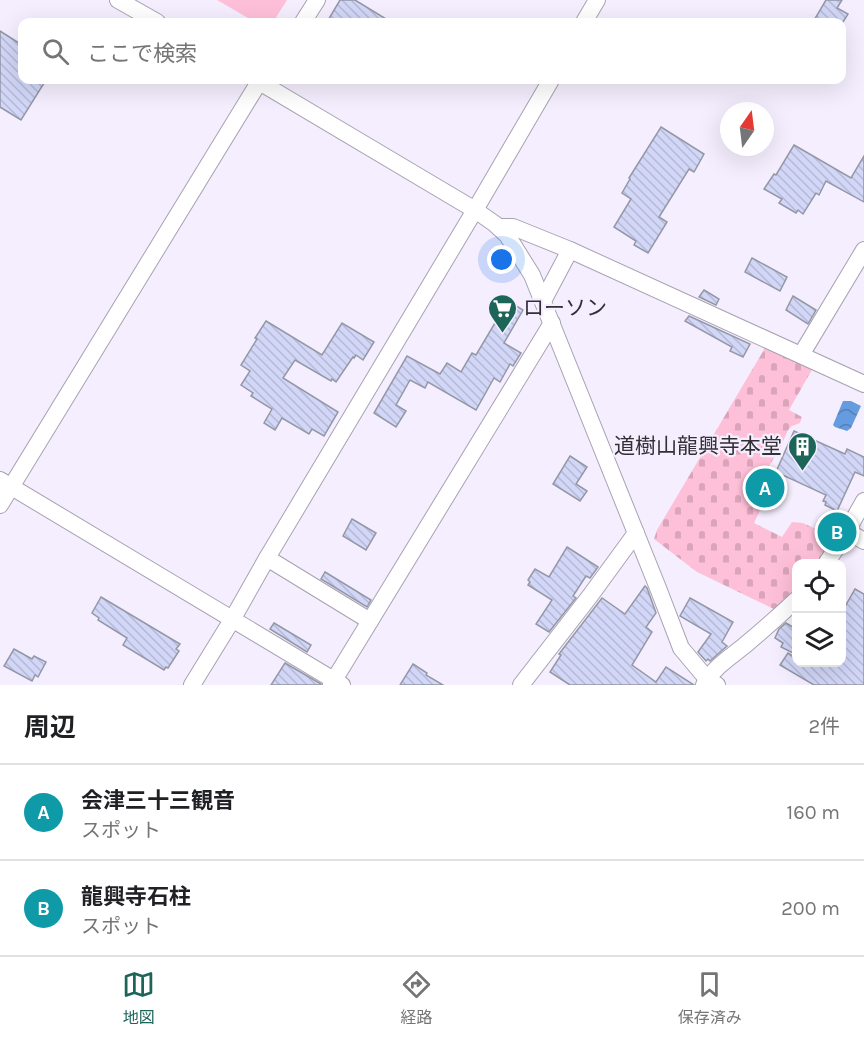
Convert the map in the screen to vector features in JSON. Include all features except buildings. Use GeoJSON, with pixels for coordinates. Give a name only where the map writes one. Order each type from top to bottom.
{"type":"FeatureCollection","features":[{"type":"Feature","properties":{"kind":"street"},"geometry":{"type":"LineString","coordinates":[[118,0],[150,18]]}},
{"type":"Feature","properties":{"kind":"street"},"geometry":{"type":"LineString","coordinates":[[305,18],[316,0]]}},
{"type":"Feature","properties":{"kind":"street"},"geometry":{"type":"LineString","coordinates":[[586,18],[597,0]]}},
{"type":"Feature","properties":{"kind":"street"},"geometry":{"type":"LineString","coordinates":[[0,505],[6,484],[259,84]]}},
{"type":"Feature","properties":{"kind":"street"},"geometry":{"type":"LineString","coordinates":[[267,84],[475,210],[507,235],[532,275],[543,301],[681,648],[709,683],[727,660],[792,604]]}},
{"type":"Feature","properties":{"kind":"street"},"geometry":{"type":"LineString","coordinates":[[192,685],[549,84]]}},
{"type":"Feature","properties":{"kind":"street"},"geometry":{"type":"LineString","coordinates":[[499,227],[513,227],[570,250],[864,384]]}},
{"type":"Feature","properties":{"kind":"street"},"geometry":{"type":"LineString","coordinates":[[543,301],[570,250]]}},
{"type":"Feature","properties":{"kind":"street"},"geometry":{"type":"LineString","coordinates":[[801,355],[864,250]]}},
{"type":"Feature","properties":{"kind":"street"},"geometry":{"type":"LineString","coordinates":[[6,484],[336,684],[370,621],[552,323]]}},
{"type":"Feature","properties":{"kind":"street"},"geometry":{"type":"LineString","coordinates":[[829,559],[864,501]]}},
{"type":"Feature","properties":{"kind":"street"},"geometry":{"type":"LineString","coordinates":[[847,531],[864,541]]}},
{"type":"Feature","properties":{"kind":"street"},"geometry":{"type":"LineString","coordinates":[[521,685],[636,533]]}},
{"type":"Feature","properties":{"kind":"street"},"geometry":{"type":"LineString","coordinates":[[267,558],[370,621]]}},
{"type":"Feature","properties":{"kind":"green space"},"geometry":{"type":"Polygon","coordinates":[[[217,0],[287,0],[276,18],[248,18],[217,0]]]}},
{"type":"Feature","properties":{"kind":"green space"},"geometry":{"type":"Polygon","coordinates":[[[765,348],[813,368],[789,410],[802,417],[800,423],[788,430],[768,468],[762,472],[760,480],[749,496],[762,506],[754,523],[782,537],[792,522],[803,523],[835,538],[820,559],[792,559],[792,594],[776,610],[697,572],[654,539],[657,530],[765,348]]]}},
{"type":"Feature","properties":{"kind":"water"},"geometry":{"type":"Polygon","coordinates":[[[843,401],[851,401],[861,406],[851,428],[847,431],[833,425],[843,401]]]}},
{"type":"Feature","properties":{"kind":"place","name":"ローソン"},"geometry":{"type":"Point","coordinates":[502,334]}},
{"type":"Feature","properties":{"kind":"place","name":"道樹山龍興寺本堂"},"geometry":{"type":"Point","coordinates":[803,472]}},
{"type":"Feature","properties":{"kind":"place","name":"会津三十三観音"},"geometry":{"type":"Point","coordinates":[765,488]}},
{"type":"Feature","properties":{"kind":"place","name":"龍興寺石柱"},"geometry":{"type":"Point","coordinates":[837,532]}}]}
